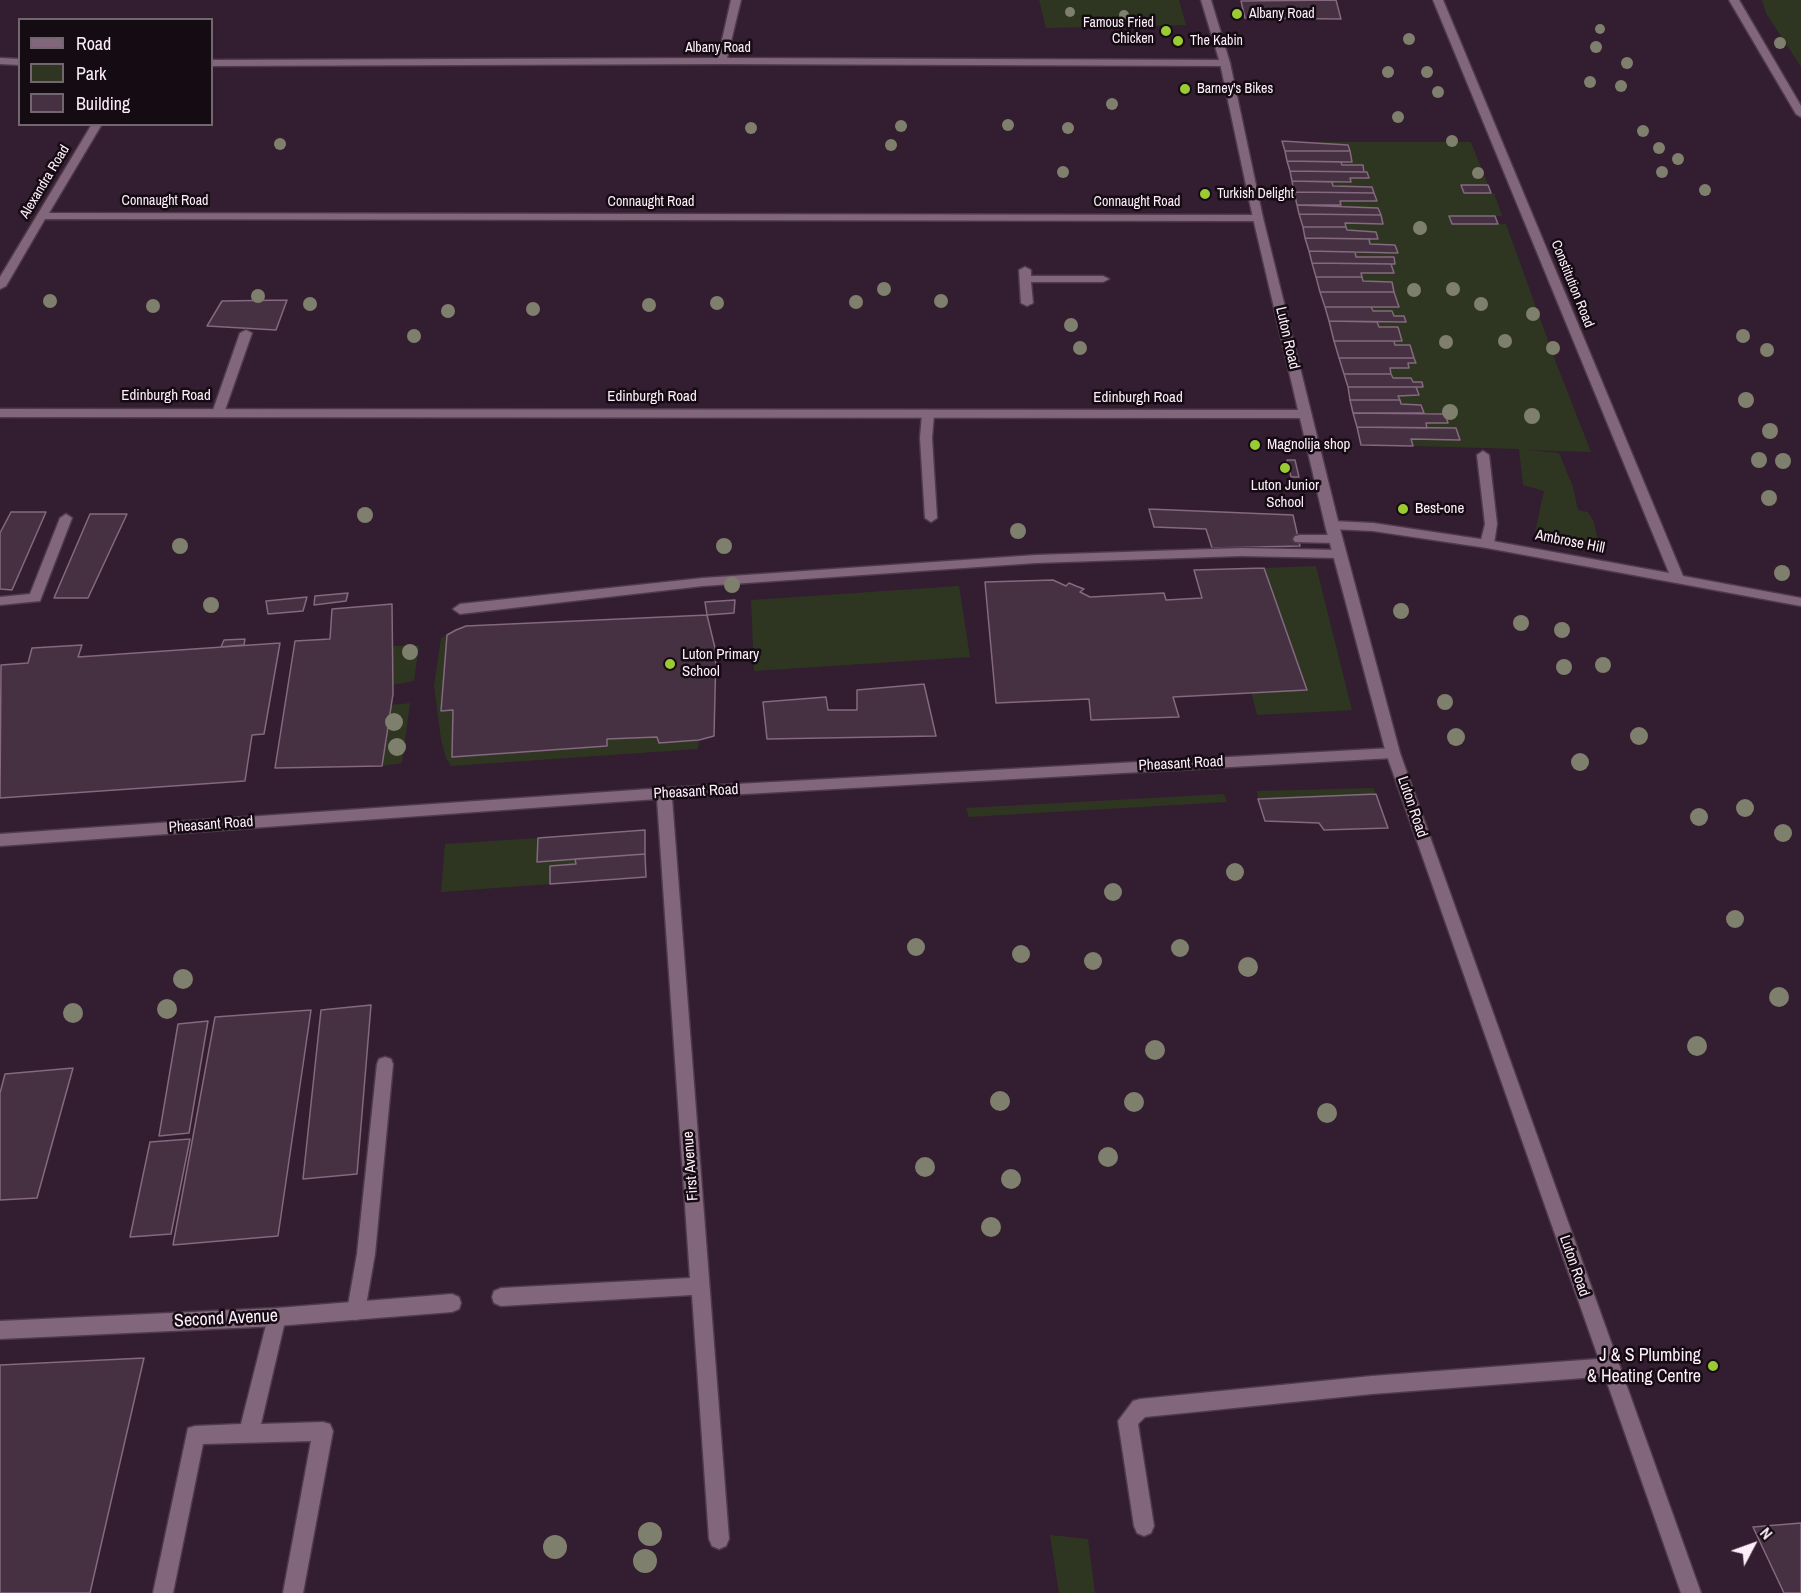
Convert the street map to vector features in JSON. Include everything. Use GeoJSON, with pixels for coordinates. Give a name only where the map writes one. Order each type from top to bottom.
{"type":"FeatureCollection","features":[{"type":"Feature","properties":{"kind":"street"},"geometry":{"type":"LineString","coordinates":[[722,61],[736,0]]}},
{"type":"Feature","properties":{"kind":"street","name":"Luton Road"},"geometry":{"type":"LineString","coordinates":[[1206,0],[1224,63],[1258,218],[1335,540],[1393,753],[1691,1593]]}},
{"type":"Feature","properties":{"kind":"street","name":"Constitution Road"},"geometry":{"type":"LineString","coordinates":[[1438,0],[1678,579]]}},
{"type":"Feature","properties":{"kind":"street"},"geometry":{"type":"LineString","coordinates":[[1734,0],[1801,114]]}},
{"type":"Feature","properties":{"kind":"street","name":"Albany Road"},"geometry":{"type":"LineString","coordinates":[[213,63],[722,61],[1224,63]]}},
{"type":"Feature","properties":{"kind":"street"},"geometry":{"type":"LineString","coordinates":[[0,62],[18,62]]}},
{"type":"Feature","properties":{"kind":"street","name":"Alexandra Road"},"geometry":{"type":"LineString","coordinates":[[0,286],[96,126]]}},
{"type":"Feature","properties":{"kind":"street","name":"Connaught Road"},"geometry":{"type":"LineString","coordinates":[[43,216],[1258,218]]}},
{"type":"Feature","properties":{"kind":"street"},"geometry":{"type":"LineString","coordinates":[[1027,303],[1026,275],[1103,279]]}},
{"type":"Feature","properties":{"kind":"street"},"geometry":{"type":"LineString","coordinates":[[218,413],[246,333]]}},
{"type":"Feature","properties":{"kind":"street","name":"Edinburgh Road"},"geometry":{"type":"LineString","coordinates":[[0,413],[1305,414]]}},
{"type":"Feature","properties":{"kind":"street"},"geometry":{"type":"LineString","coordinates":[[928,414],[931,518]]}},
{"type":"Feature","properties":{"kind":"street"},"geometry":{"type":"LineString","coordinates":[[1483,455],[1491,524],[1488,544]]}},
{"type":"Feature","properties":{"kind":"street"},"geometry":{"type":"LineString","coordinates":[[0,601],[35,598],[66,518]]}},
{"type":"Feature","properties":{"kind":"street","name":"Ambrose Hill"},"geometry":{"type":"LineString","coordinates":[[1335,540],[1373,527],[1488,544],[1801,602]]}},
{"type":"Feature","properties":{"kind":"street"},"geometry":{"type":"LineString","coordinates":[[1300,539],[1335,540]]}},
{"type":"Feature","properties":{"kind":"street"},"geometry":{"type":"LineString","coordinates":[[460,609],[704,582],[1036,559],[1241,552],[1335,540]]}},
{"type":"Feature","properties":{"kind":"street","name":"Pheasant Road"},"geometry":{"type":"LineString","coordinates":[[0,840],[664,794],[1393,753]]}},
{"type":"Feature","properties":{"kind":"street","name":"First Avenue"},"geometry":{"type":"LineString","coordinates":[[664,794],[719,1539]]}},
{"type":"Feature","properties":{"kind":"street"},"geometry":{"type":"LineString","coordinates":[[356,1311],[366,1254],[385,1064]]}},
{"type":"Feature","properties":{"kind":"street"},"geometry":{"type":"LineString","coordinates":[[501,1297],[699,1286]]}},
{"type":"Feature","properties":{"kind":"street","name":"Second Avenue"},"geometry":{"type":"LineString","coordinates":[[0,1330],[277,1317],[452,1303]]}},
{"type":"Feature","properties":{"kind":"street"},"geometry":{"type":"LineString","coordinates":[[248,1433],[259,1398],[277,1317]]}},
{"type":"Feature","properties":{"kind":"street"},"geometry":{"type":"LineString","coordinates":[[1144,1526],[1128,1421],[1140,1408],[1372,1385],[1610,1367]]}},
{"type":"Feature","properties":{"kind":"street"},"geometry":{"type":"LineString","coordinates":[[163,1593],[195,1435],[323,1431],[293,1593]]}},
{"type":"Feature","properties":{"kind":"green space"},"geometry":{"type":"Polygon","coordinates":[[[1039,0],[1179,0],[1186,25],[1046,28],[1039,0]]]}},
{"type":"Feature","properties":{"kind":"green space"},"geometry":{"type":"Polygon","coordinates":[[[1762,0],[1801,0],[1801,67],[1766,13],[1762,0]]]}},
{"type":"Feature","properties":{"kind":"green space"},"geometry":{"type":"Polygon","coordinates":[[[1321,142],[1471,142],[1488,185],[1461,185],[1464,192],[1494,193],[1502,216],[1450,216],[1452,224],[1506,224],[1591,452],[1526,450],[1559,453],[1573,487],[1578,510],[1588,512],[1594,522],[1599,545],[1535,532],[1544,491],[1523,485],[1519,449],[1413,446],[1411,439],[1460,439],[1456,428],[1427,428],[1426,423],[1448,423],[1445,414],[1424,413],[1421,405],[1401,404],[1398,396],[1418,395],[1416,387],[1423,387],[1422,382],[1413,382],[1411,378],[1393,378],[1390,368],[1409,368],[1408,363],[1415,363],[1414,358],[1410,345],[1395,345],[1394,341],[1402,341],[1398,327],[1379,327],[1377,322],[1406,321],[1404,316],[1394,316],[1392,311],[1373,311],[1371,307],[1399,307],[1392,282],[1363,281],[1361,273],[1394,273],[1391,264],[1395,264],[1394,257],[1356,257],[1355,252],[1397,253],[1396,245],[1370,244],[1369,239],[1378,239],[1375,232],[1347,230],[1345,223],[1382,224],[1342,208],[1340,201],[1376,200],[1372,187],[1333,186],[1332,182],[1351,182],[1350,178],[1369,178],[1362,165],[1342,165],[1341,162],[1352,161],[1348,145],[1322,145],[1321,142]]]}},
{"type":"Feature","properties":{"kind":"green space"},"geometry":{"type":"Polygon","coordinates":[[[1316,566],[1352,710],[1257,715],[1251,691],[1306,690],[1264,568],[1316,566]]]}},
{"type":"Feature","properties":{"kind":"green space"},"geometry":{"type":"Polygon","coordinates":[[[959,586],[970,657],[754,671],[751,600],[959,586]]]}},
{"type":"Feature","properties":{"kind":"green space"},"geometry":{"type":"Polygon","coordinates":[[[447,635],[442,711],[453,710],[452,757],[607,746],[607,739],[657,737],[659,743],[699,740],[698,749],[451,766],[446,758],[441,739],[434,686],[441,638],[447,635]]]}},
{"type":"Feature","properties":{"kind":"green space"},"geometry":{"type":"Polygon","coordinates":[[[391,646],[419,646],[414,681],[393,685],[391,646]]]}},
{"type":"Feature","properties":{"kind":"green space"},"geometry":{"type":"Polygon","coordinates":[[[410,703],[402,763],[382,766],[391,705],[410,703]]]}},
{"type":"Feature","properties":{"kind":"green space"},"geometry":{"type":"Polygon","coordinates":[[[1373,788],[1376,794],[1258,799],[1257,791],[1373,788]]]}},
{"type":"Feature","properties":{"kind":"green space"},"geometry":{"type":"Polygon","coordinates":[[[1224,794],[1227,802],[969,817],[966,808],[1224,794]]]}},
{"type":"Feature","properties":{"kind":"green space"},"geometry":{"type":"Polygon","coordinates":[[[538,838],[538,862],[575,859],[576,864],[550,866],[550,884],[441,892],[445,844],[538,838]]]}},
{"type":"Feature","properties":{"kind":"green space"},"geometry":{"type":"Polygon","coordinates":[[[1050,1535],[1088,1539],[1095,1593],[1059,1593],[1050,1535]]]}},
{"type":"Feature","properties":{"kind":"building"},"geometry":{"type":"Polygon","coordinates":[[[1336,0],[1341,19],[1245,18],[1241,1],[1336,0]]]}},
{"type":"Feature","properties":{"kind":"building"},"geometry":{"type":"Polygon","coordinates":[[[1282,141],[1348,145],[1350,151],[1285,151],[1282,141]]]}},
{"type":"Feature","properties":{"kind":"building"},"geometry":{"type":"Polygon","coordinates":[[[1285,151],[1350,151],[1352,162],[1287,161],[1285,151]]]}},
{"type":"Feature","properties":{"kind":"building"},"geometry":{"type":"Polygon","coordinates":[[[1287,161],[1341,162],[1342,165],[1363,165],[1364,172],[1290,171],[1287,161]]]}},
{"type":"Feature","properties":{"kind":"building"},"geometry":{"type":"Polygon","coordinates":[[[1290,171],[1367,172],[1369,178],[1350,178],[1351,182],[1292,181],[1290,171]]]}},
{"type":"Feature","properties":{"kind":"building"},"geometry":{"type":"Polygon","coordinates":[[[1292,181],[1332,182],[1333,186],[1372,187],[1374,193],[1294,192],[1292,181]]]}},
{"type":"Feature","properties":{"kind":"building"},"geometry":{"type":"Polygon","coordinates":[[[1461,185],[1488,185],[1491,193],[1464,193],[1461,185]]]}},
{"type":"Feature","properties":{"kind":"building"},"geometry":{"type":"Polygon","coordinates":[[[1294,192],[1374,193],[1377,201],[1340,201],[1341,205],[1297,205],[1294,192]]]}},
{"type":"Feature","properties":{"kind":"building"},"geometry":{"type":"Polygon","coordinates":[[[1297,205],[1378,208],[1381,215],[1299,214],[1297,205]]]}},
{"type":"Feature","properties":{"kind":"building"},"geometry":{"type":"Polygon","coordinates":[[[1299,214],[1381,215],[1383,224],[1345,223],[1346,227],[1303,227],[1299,214]]]}},
{"type":"Feature","properties":{"kind":"building"},"geometry":{"type":"Polygon","coordinates":[[[1449,216],[1495,216],[1498,224],[1452,224],[1449,216]]]}},
{"type":"Feature","properties":{"kind":"building"},"geometry":{"type":"Polygon","coordinates":[[[1303,227],[1346,227],[1347,230],[1376,232],[1378,239],[1305,238],[1303,227]]]}},
{"type":"Feature","properties":{"kind":"building"},"geometry":{"type":"Polygon","coordinates":[[[1305,238],[1369,239],[1370,244],[1395,245],[1398,253],[1309,251],[1305,238]]]}},
{"type":"Feature","properties":{"kind":"building"},"geometry":{"type":"Polygon","coordinates":[[[1309,251],[1355,252],[1356,257],[1394,257],[1395,264],[1312,263],[1309,251]]]}},
{"type":"Feature","properties":{"kind":"building"},"geometry":{"type":"Polygon","coordinates":[[[1312,263],[1391,264],[1394,273],[1361,273],[1362,277],[1316,277],[1312,263]]]}},
{"type":"Feature","properties":{"kind":"building"},"geometry":{"type":"Polygon","coordinates":[[[1316,277],[1362,277],[1363,281],[1392,282],[1394,292],[1320,292],[1316,277]]]}},
{"type":"Feature","properties":{"kind":"building"},"geometry":{"type":"Polygon","coordinates":[[[1320,292],[1394,292],[1399,307],[1325,307],[1320,292]]]}},
{"type":"Feature","properties":{"kind":"building"},"geometry":{"type":"Polygon","coordinates":[[[287,300],[276,330],[207,326],[222,301],[287,300]]]}},
{"type":"Feature","properties":{"kind":"building"},"geometry":{"type":"Polygon","coordinates":[[[1325,307],[1371,307],[1373,311],[1392,311],[1394,316],[1404,316],[1406,322],[1329,321],[1325,307]]]}},
{"type":"Feature","properties":{"kind":"building"},"geometry":{"type":"Polygon","coordinates":[[[1329,321],[1377,322],[1379,327],[1398,327],[1402,341],[1334,341],[1329,321]]]}},
{"type":"Feature","properties":{"kind":"building"},"geometry":{"type":"Polygon","coordinates":[[[1334,341],[1394,341],[1395,345],[1410,345],[1414,358],[1339,358],[1334,341]]]}},
{"type":"Feature","properties":{"kind":"building"},"geometry":{"type":"Polygon","coordinates":[[[1339,358],[1414,358],[1416,363],[1408,363],[1409,368],[1390,368],[1391,374],[1344,374],[1339,358]]]}},
{"type":"Feature","properties":{"kind":"building"},"geometry":{"type":"Polygon","coordinates":[[[1344,374],[1391,374],[1393,378],[1411,378],[1413,382],[1422,382],[1423,387],[1348,387],[1344,374]]]}},
{"type":"Feature","properties":{"kind":"building"},"geometry":{"type":"Polygon","coordinates":[[[1348,387],[1416,387],[1419,395],[1398,396],[1400,400],[1350,400],[1348,387]]]}},
{"type":"Feature","properties":{"kind":"building"},"geometry":{"type":"Polygon","coordinates":[[[1350,400],[1400,400],[1401,404],[1421,405],[1424,413],[1353,413],[1350,400]]]}},
{"type":"Feature","properties":{"kind":"building"},"geometry":{"type":"Polygon","coordinates":[[[1353,413],[1445,414],[1448,423],[1426,423],[1427,428],[1357,427],[1353,413]]]}},
{"type":"Feature","properties":{"kind":"building"},"geometry":{"type":"Polygon","coordinates":[[[1357,427],[1456,428],[1460,440],[1411,439],[1413,446],[1361,445],[1357,427]]]}},
{"type":"Feature","properties":{"kind":"building"},"geometry":{"type":"Polygon","coordinates":[[[1287,460],[1295,460],[1299,477],[1291,477],[1287,460]]]}},
{"type":"Feature","properties":{"kind":"building"},"geometry":{"type":"Polygon","coordinates":[[[1149,509],[1293,515],[1300,546],[1212,548],[1206,529],[1154,527],[1149,509]]]}},
{"type":"Feature","properties":{"kind":"building"},"geometry":{"type":"Polygon","coordinates":[[[11,512],[46,512],[12,590],[0,589],[0,533],[11,512]]]}},
{"type":"Feature","properties":{"kind":"building"},"geometry":{"type":"Polygon","coordinates":[[[90,514],[127,514],[88,598],[54,598],[90,514]]]}},
{"type":"Feature","properties":{"kind":"building"},"geometry":{"type":"Polygon","coordinates":[[[1264,568],[1307,690],[1173,697],[1179,717],[1091,720],[1089,699],[996,703],[985,582],[1053,580],[1066,586],[1069,583],[1084,589],[1080,592],[1090,597],[1164,593],[1166,600],[1202,598],[1194,570],[1264,568]]]}},
{"type":"Feature","properties":{"kind":"building"},"geometry":{"type":"Polygon","coordinates":[[[348,593],[346,601],[314,605],[315,596],[348,593]]]}},
{"type":"Feature","properties":{"kind":"building"},"geometry":{"type":"Polygon","coordinates":[[[307,597],[303,611],[268,614],[266,601],[307,597]]]}},
{"type":"Feature","properties":{"kind":"building"},"geometry":{"type":"Polygon","coordinates":[[[735,600],[734,613],[707,615],[705,602],[735,600]]]}},
{"type":"Feature","properties":{"kind":"building"},"geometry":{"type":"Polygon","coordinates":[[[392,604],[393,694],[382,766],[275,768],[295,641],[330,639],[332,609],[392,604]]]}},
{"type":"Feature","properties":{"kind":"building"},"geometry":{"type":"Polygon","coordinates":[[[707,615],[716,652],[714,736],[699,740],[659,743],[657,737],[607,739],[607,746],[452,757],[453,710],[441,711],[447,635],[466,626],[707,615]]]}},
{"type":"Feature","properties":{"kind":"building"},"geometry":{"type":"Polygon","coordinates":[[[245,639],[244,645],[221,647],[224,640],[245,639]]]}},
{"type":"Feature","properties":{"kind":"building"},"geometry":{"type":"Polygon","coordinates":[[[280,643],[264,734],[252,735],[245,781],[0,798],[1,665],[28,663],[32,648],[82,645],[78,657],[280,643]]]}},
{"type":"Feature","properties":{"kind":"building"},"geometry":{"type":"Polygon","coordinates":[[[924,684],[936,736],[767,739],[763,702],[826,697],[828,710],[857,710],[857,690],[924,684]]]}},
{"type":"Feature","properties":{"kind":"building"},"geometry":{"type":"Polygon","coordinates":[[[1376,794],[1388,828],[1324,830],[1319,823],[1265,821],[1258,799],[1376,794]]]}},
{"type":"Feature","properties":{"kind":"building"},"geometry":{"type":"Polygon","coordinates":[[[645,830],[645,854],[537,862],[538,838],[645,830]]]}},
{"type":"Feature","properties":{"kind":"building"},"geometry":{"type":"Polygon","coordinates":[[[645,854],[646,877],[550,884],[550,866],[576,864],[575,859],[645,854]]]}},
{"type":"Feature","properties":{"kind":"building"},"geometry":{"type":"Polygon","coordinates":[[[371,1005],[357,1174],[303,1179],[321,1010],[371,1005]]]}},
{"type":"Feature","properties":{"kind":"building"},"geometry":{"type":"Polygon","coordinates":[[[311,1010],[278,1236],[173,1245],[215,1017],[311,1010]]]}},
{"type":"Feature","properties":{"kind":"building"},"geometry":{"type":"Polygon","coordinates":[[[208,1021],[189,1133],[159,1136],[178,1024],[208,1021]]]}},
{"type":"Feature","properties":{"kind":"building"},"geometry":{"type":"Polygon","coordinates":[[[73,1068],[37,1198],[0,1200],[0,1093],[5,1074],[73,1068]]]}},
{"type":"Feature","properties":{"kind":"building"},"geometry":{"type":"Polygon","coordinates":[[[190,1139],[171,1234],[130,1237],[150,1142],[190,1139]]]}},
{"type":"Feature","properties":{"kind":"building"},"geometry":{"type":"Polygon","coordinates":[[[144,1358],[90,1593],[0,1593],[0,1365],[144,1358]]]}},
{"type":"Feature","properties":{"kind":"building"},"geometry":{"type":"Polygon","coordinates":[[[1801,1523],[1801,1593],[1784,1593],[1753,1527],[1801,1523]]]}},
{"type":"Feature","properties":{"kind":"place","name":"Albany Road"},"geometry":{"type":"Point","coordinates":[1237,14]}},
{"type":"Feature","properties":{"kind":"place","name":"Famous Fried Chicken"},"geometry":{"type":"Point","coordinates":[1166,31]}},
{"type":"Feature","properties":{"kind":"place","name":"The Kabin"},"geometry":{"type":"Point","coordinates":[1178,41]}},
{"type":"Feature","properties":{"kind":"place","name":"Barney's Bikes"},"geometry":{"type":"Point","coordinates":[1185,89]}},
{"type":"Feature","properties":{"kind":"place","name":"Turkish Delight"},"geometry":{"type":"Point","coordinates":[1205,194]}},
{"type":"Feature","properties":{"kind":"place","name":"Magnolija shop"},"geometry":{"type":"Point","coordinates":[1255,445]}},
{"type":"Feature","properties":{"kind":"place","name":"Luton Junior School"},"geometry":{"type":"Point","coordinates":[1285,468]}},
{"type":"Feature","properties":{"kind":"place","name":"Best-one"},"geometry":{"type":"Point","coordinates":[1403,509]}},
{"type":"Feature","properties":{"kind":"place","name":"Luton Primary School"},"geometry":{"type":"Point","coordinates":[670,664]}},
{"type":"Feature","properties":{"kind":"place","name":"J & S Plumbing & Heating Centre"},"geometry":{"type":"Point","coordinates":[1713,1366]}}]}
